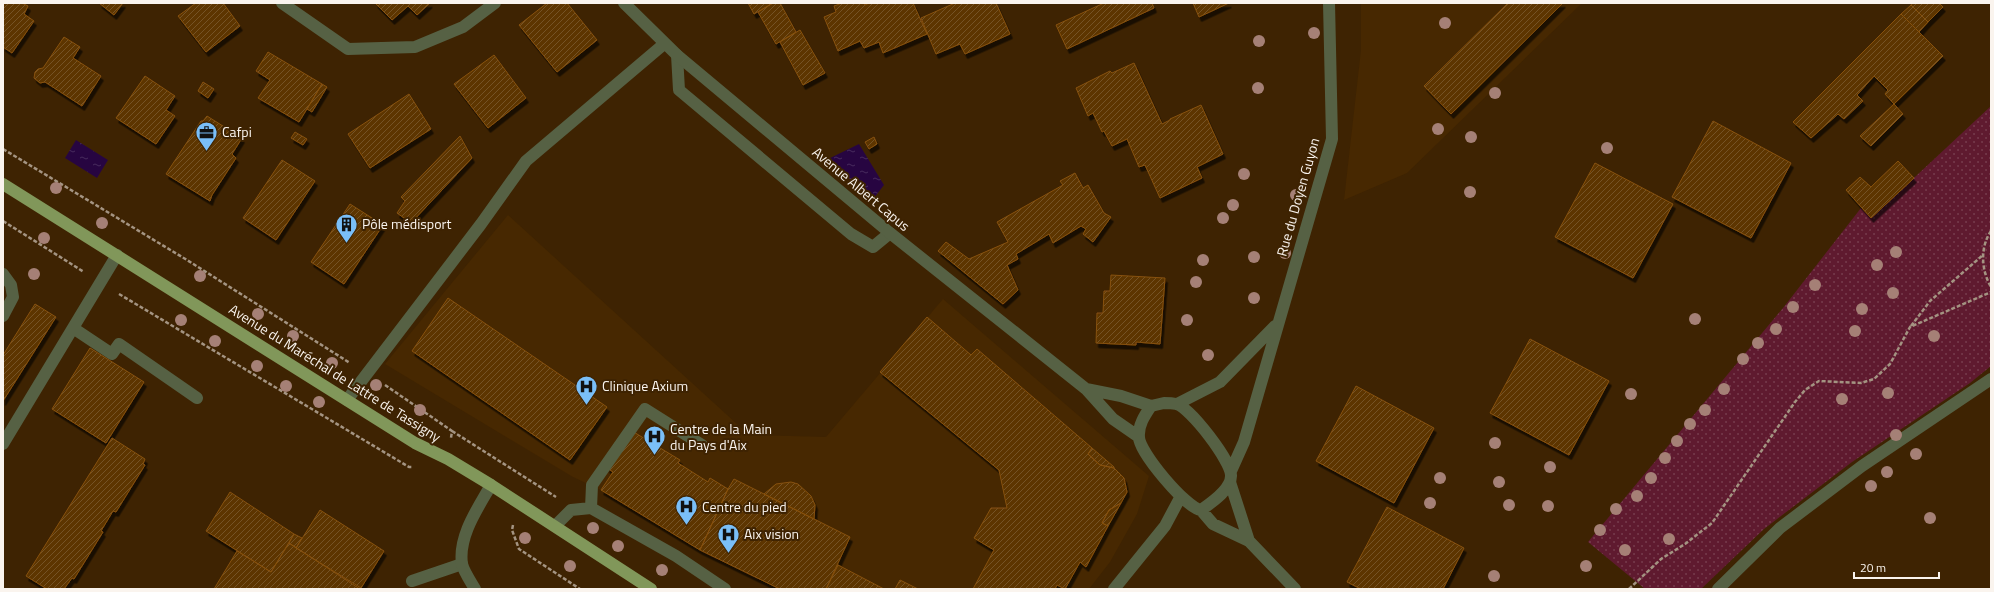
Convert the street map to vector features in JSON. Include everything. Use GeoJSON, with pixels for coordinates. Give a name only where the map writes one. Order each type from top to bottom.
{"type":"FeatureCollection","features":[{"type":"Feature","properties":{"kind":"main road","name":"Avenue du Maréchal de Lattre de Tassigny"},"geometry":{"type":"LineString","coordinates":[[3,184],[415,443],[448,459],[515,500],[651,589]]}},
{"type":"Feature","properties":{"kind":"street"},"geometry":{"type":"LineString","coordinates":[[282,3],[348,49],[416,47],[463,27],[495,3]]}},
{"type":"Feature","properties":{"kind":"street","name":"Avenue Albert Capus"},"geometry":{"type":"LineString","coordinates":[[624,3],[664,44],[677,55],[890,233],[1086,389],[1113,419],[1139,437]]}},
{"type":"Feature","properties":{"kind":"street","name":"Rue du Doyen Guyon"},"geometry":{"type":"LineString","coordinates":[[1201,510],[1213,502],[1230,476],[1244,442],[1277,324],[1332,139],[1329,3]]}},
{"type":"Feature","properties":{"kind":"street"},"geometry":{"type":"LineString","coordinates":[[347,400],[481,224],[526,161],[664,44]]}},
{"type":"Feature","properties":{"kind":"street"},"geometry":{"type":"LineString","coordinates":[[677,55],[679,90],[851,234],[873,247],[890,233]]}},
{"type":"Feature","properties":{"kind":"street"},"geometry":{"type":"LineString","coordinates":[[3,444],[117,255]]}},
{"type":"Feature","properties":{"kind":"street"},"geometry":{"type":"LineString","coordinates":[[3,274],[11,286],[14,297],[3,316]]}},
{"type":"Feature","properties":{"kind":"street","name":"Rue du Doyen Guyon"},"geometry":{"type":"LineString","coordinates":[[1177,404],[1220,382],[1277,324]]}},
{"type":"Feature","properties":{"kind":"street"},"geometry":{"type":"LineString","coordinates":[[73,328],[112,354],[119,344],[197,398]]}},
{"type":"Feature","properties":{"kind":"street"},"geometry":{"type":"LineString","coordinates":[[1718,589],[1780,528],[1862,466],[1991,379]]}},
{"type":"Feature","properties":{"kind":"street","name":"Avenue Albert Capus"},"geometry":{"type":"LineString","coordinates":[[1086,389],[1121,396],[1151,406]]}},
{"type":"Feature","properties":{"kind":"street"},"geometry":{"type":"LineString","coordinates":[[1249,541],[1230,476],[1200,422],[1177,404],[1164,403],[1151,406],[1141,422],[1139,437],[1142,446],[1168,483],[1191,506],[1201,510],[1213,524],[1249,541],[1294,588]]}},
{"type":"Feature","properties":{"kind":"street"},"geometry":{"type":"LineString","coordinates":[[591,508],[592,485],[645,409],[702,445]]}},
{"type":"Feature","properties":{"kind":"street"},"geometry":{"type":"LineString","coordinates":[[475,589],[462,564],[464,542],[472,517],[490,485]]}},
{"type":"Feature","properties":{"kind":"street"},"geometry":{"type":"LineString","coordinates":[[1114,589],[1165,526],[1180,496]]}},
{"type":"Feature","properties":{"kind":"street"},"geometry":{"type":"LineString","coordinates":[[555,526],[571,510],[591,508],[676,556],[725,589]]}},
{"type":"Feature","properties":{"kind":"street"},"geometry":{"type":"LineString","coordinates":[[412,581],[462,564]]}},
{"type":"Feature","properties":{"kind":"path"},"geometry":{"type":"LineString","coordinates":[[3,149],[187,260],[367,374],[452,431],[448,459]]}},
{"type":"Feature","properties":{"kind":"path"},"geometry":{"type":"LineString","coordinates":[[3,221],[238,366]]}},
{"type":"Feature","properties":{"kind":"path"},"geometry":{"type":"LineString","coordinates":[[1991,231],[1987,237],[1983,255],[1984,268],[1991,287]]}},
{"type":"Feature","properties":{"kind":"path"},"geometry":{"type":"LineString","coordinates":[[1629,588],[1661,559],[1685,544],[1712,523],[1795,402],[1805,390],[1820,381],[1861,383],[1874,379],[1890,364],[1910,327],[1930,301],[1983,255]]}},
{"type":"Feature","properties":{"kind":"path"},"geometry":{"type":"LineString","coordinates":[[1910,327],[1991,292]]}},
{"type":"Feature","properties":{"kind":"path"},"geometry":{"type":"LineString","coordinates":[[515,500],[512,530],[519,549],[580,589]]}},
{"type":"Feature","properties":{"kind":"shaded area"},"geometry":{"type":"Polygon","coordinates":[[[1361,3],[1582,3],[1407,173],[1344,200],[1361,50],[1361,3]]]}},
{"type":"Feature","properties":{"kind":"shaded area"},"geometry":{"type":"Polygon","coordinates":[[[1991,106],[1991,366],[1970,383],[1852,462],[1764,529],[1701,589],[1645,589],[1588,542],[1783,308],[1861,208],[1871,218],[1991,106]]]}},
{"type":"Feature","properties":{"kind":"shaded area","name":"Clinique Axium"},"geometry":{"type":"Polygon","coordinates":[[[508,215],[749,435],[826,437],[943,299],[1149,476],[1137,514],[1110,562],[1089,589],[884,589],[838,566],[826,589],[779,589],[700,550],[601,490],[573,477],[385,364],[508,215]]]}},
{"type":"Feature","properties":{"kind":"water"},"geometry":{"type":"Polygon","coordinates":[[[76,140],[108,160],[97,178],[65,158],[76,140]]]}},
{"type":"Feature","properties":{"kind":"water"},"geometry":{"type":"Polygon","coordinates":[[[859,144],[884,185],[874,198],[826,160],[859,144]]]}},
{"type":"Feature","properties":{"kind":"building"},"geometry":{"type":"Polygon","coordinates":[[[3,3],[22,3],[28,6],[24,14],[34,21],[12,53],[3,47],[3,3]]]}},
{"type":"Feature","properties":{"kind":"building"},"geometry":{"type":"Polygon","coordinates":[[[99,3],[123,3],[114,15],[99,3]]]}},
{"type":"Feature","properties":{"kind":"building"},"geometry":{"type":"Polygon","coordinates":[[[196,3],[223,3],[240,26],[206,52],[178,16],[196,3]]]}},
{"type":"Feature","properties":{"kind":"building"},"geometry":{"type":"Polygon","coordinates":[[[375,3],[430,3],[417,15],[408,6],[392,20],[375,3]]]}},
{"type":"Feature","properties":{"kind":"building"},"geometry":{"type":"Polygon","coordinates":[[[547,3],[567,3],[597,40],[557,72],[519,25],[547,3]]]}},
{"type":"Feature","properties":{"kind":"building"},"geometry":{"type":"Polygon","coordinates":[[[748,3],[773,3],[754,14],[748,3]]]}},
{"type":"Feature","properties":{"kind":"building"},"geometry":{"type":"Polygon","coordinates":[[[773,3],[780,3],[796,32],[776,44],[758,12],[773,3]]]}},
{"type":"Feature","properties":{"kind":"building"},"geometry":{"type":"Polygon","coordinates":[[[842,3],[864,3],[865,5],[869,3],[913,3],[927,34],[883,53],[879,42],[864,48],[860,41],[838,51],[824,17],[836,12],[834,6],[842,3]]]}},
{"type":"Feature","properties":{"kind":"building"},"geometry":{"type":"Polygon","coordinates":[[[955,3],[996,3],[1010,34],[965,54],[960,44],[936,54],[921,18],[955,3]]]}},
{"type":"Feature","properties":{"kind":"building"},"geometry":{"type":"Polygon","coordinates":[[[1104,3],[1152,3],[1154,8],[1067,49],[1056,25],[1104,3]]]}},
{"type":"Feature","properties":{"kind":"building"},"geometry":{"type":"Polygon","coordinates":[[[1193,3],[1229,3],[1199,17],[1193,3]]]}},
{"type":"Feature","properties":{"kind":"building"},"geometry":{"type":"Polygon","coordinates":[[[1508,3],[1563,3],[1451,114],[1424,86],[1508,3]]]}},
{"type":"Feature","properties":{"kind":"building"},"geometry":{"type":"Polygon","coordinates":[[[1912,3],[1939,3],[1943,7],[1928,22],[1911,5],[1912,3]]]}},
{"type":"Feature","properties":{"kind":"building"},"geometry":{"type":"Polygon","coordinates":[[[1911,5],[1928,22],[1919,32],[1901,14],[1911,5]]]}},
{"type":"Feature","properties":{"kind":"building"},"geometry":{"type":"Polygon","coordinates":[[[1901,14],[1943,56],[1894,104],[1885,94],[1888,90],[1874,76],[1857,95],[1863,101],[1844,119],[1838,114],[1811,138],[1793,122],[1901,14]]]}},
{"type":"Feature","properties":{"kind":"building"},"geometry":{"type":"Polygon","coordinates":[[[800,30],[825,73],[803,85],[780,42],[800,30]]]}},
{"type":"Feature","properties":{"kind":"building"},"geometry":{"type":"Polygon","coordinates":[[[64,37],[80,47],[73,58],[101,76],[82,106],[45,82],[40,83],[34,78],[35,72],[38,69],[43,68],[64,37]]]}},
{"type":"Feature","properties":{"kind":"building"},"geometry":{"type":"Polygon","coordinates":[[[268,52],[322,84],[299,122],[258,98],[270,80],[256,71],[268,52]]]}},
{"type":"Feature","properties":{"kind":"building"},"geometry":{"type":"Polygon","coordinates":[[[494,55],[526,98],[488,128],[454,84],[494,55]]]}},
{"type":"Feature","properties":{"kind":"building"},"geometry":{"type":"Polygon","coordinates":[[[1134,63],[1162,124],[1201,105],[1223,154],[1197,167],[1202,178],[1160,198],[1145,165],[1139,167],[1127,139],[1112,146],[1104,131],[1102,132],[1093,113],[1088,116],[1076,88],[1110,71],[1112,73],[1134,63]]]}},
{"type":"Feature","properties":{"kind":"building"},"geometry":{"type":"Polygon","coordinates":[[[145,76],[175,96],[166,110],[175,116],[156,144],[116,118],[145,76]]]}},
{"type":"Feature","properties":{"kind":"building"},"geometry":{"type":"Polygon","coordinates":[[[203,82],[214,89],[208,98],[198,91],[203,82]]]}},
{"type":"Feature","properties":{"kind":"building"},"geometry":{"type":"Polygon","coordinates":[[[322,84],[327,87],[312,112],[307,109],[322,84]]]}},
{"type":"Feature","properties":{"kind":"building"},"geometry":{"type":"Polygon","coordinates":[[[409,94],[431,129],[370,168],[348,134],[409,94]]]}},
{"type":"Feature","properties":{"kind":"building"},"geometry":{"type":"Polygon","coordinates":[[[1894,104],[1903,114],[1871,146],[1860,136],[1894,104]]]}},
{"type":"Feature","properties":{"kind":"building"},"geometry":{"type":"Polygon","coordinates":[[[207,116],[242,138],[232,154],[236,158],[212,195],[210,201],[166,174],[201,121],[203,121],[207,116]]]}},
{"type":"Feature","properties":{"kind":"building"},"geometry":{"type":"Polygon","coordinates":[[[1713,121],[1791,163],[1751,238],[1672,197],[1713,121]]]}},
{"type":"Feature","properties":{"kind":"building"},"geometry":{"type":"Polygon","coordinates":[[[295,132],[307,139],[303,145],[291,138],[295,132]]]}},
{"type":"Feature","properties":{"kind":"building"},"geometry":{"type":"Polygon","coordinates":[[[460,136],[472,158],[411,223],[397,213],[405,201],[401,197],[460,136]]]}},
{"type":"Feature","properties":{"kind":"building"},"geometry":{"type":"Polygon","coordinates":[[[874,137],[877,144],[869,149],[865,142],[874,137]]]}},
{"type":"Feature","properties":{"kind":"building"},"geometry":{"type":"Polygon","coordinates":[[[282,160],[315,181],[276,240],[243,218],[282,160]]]}},
{"type":"Feature","properties":{"kind":"building"},"geometry":{"type":"Polygon","coordinates":[[[1898,161],[1914,178],[1871,218],[1846,190],[1860,177],[1871,187],[1898,161]]]}},
{"type":"Feature","properties":{"kind":"building"},"geometry":{"type":"Polygon","coordinates":[[[1595,163],[1673,204],[1633,278],[1555,237],[1595,163]]]}},
{"type":"Feature","properties":{"kind":"building"},"geometry":{"type":"Polygon","coordinates":[[[1075,173],[1083,188],[1088,185],[1104,213],[1111,217],[1093,242],[1083,234],[1086,229],[1081,226],[1053,243],[1049,234],[1016,254],[1018,259],[1007,265],[1018,290],[1003,304],[938,251],[946,242],[969,259],[1008,242],[997,222],[1063,185],[1060,181],[1075,173]]]}},
{"type":"Feature","properties":{"kind":"building","name":"Pôle médisport"},"geometry":{"type":"Polygon","coordinates":[[[350,204],[383,225],[344,284],[311,262],[350,204]]]}},
{"type":"Feature","properties":{"kind":"building"},"geometry":{"type":"Polygon","coordinates":[[[1111,275],[1165,278],[1160,344],[1136,342],[1136,345],[1096,343],[1097,313],[1103,313],[1104,291],[1110,291],[1111,275]]]}},
{"type":"Feature","properties":{"kind":"building"},"geometry":{"type":"Polygon","coordinates":[[[448,298],[607,407],[570,460],[412,351],[448,298]]]}},
{"type":"Feature","properties":{"kind":"building"},"geometry":{"type":"Polygon","coordinates":[[[35,304],[56,317],[3,401],[3,355],[35,304]]]}},
{"type":"Feature","properties":{"kind":"building"},"geometry":{"type":"Polygon","coordinates":[[[927,317],[971,355],[977,349],[1092,448],[1088,454],[1100,465],[1114,468],[1124,478],[1127,492],[1121,503],[1109,510],[1102,523],[1108,526],[1086,567],[1080,562],[1065,589],[1057,585],[1055,589],[973,589],[994,550],[974,538],[991,508],[1007,508],[999,470],[880,372],[927,317]]]}},
{"type":"Feature","properties":{"kind":"building"},"geometry":{"type":"Polygon","coordinates":[[[1530,339],[1609,381],[1569,455],[1490,413],[1530,339]]]}},
{"type":"Feature","properties":{"kind":"building"},"geometry":{"type":"Polygon","coordinates":[[[90,348],[144,382],[106,443],[52,409],[90,348]]]}},
{"type":"Feature","properties":{"kind":"building"},"geometry":{"type":"Polygon","coordinates":[[[1356,386],[1434,428],[1394,503],[1316,461],[1356,386]]]}},
{"type":"Feature","properties":{"kind":"building"},"geometry":{"type":"Polygon","coordinates":[[[632,431],[680,460],[678,463],[708,482],[710,478],[728,489],[700,550],[601,490],[613,472],[607,468],[632,431]]]}},
{"type":"Feature","properties":{"kind":"building"},"geometry":{"type":"Polygon","coordinates":[[[112,438],[145,459],[143,464],[145,465],[116,512],[113,511],[101,531],[103,532],[74,579],[72,578],[64,589],[47,589],[26,576],[112,438]]]}},
{"type":"Feature","properties":{"kind":"building"},"geometry":{"type":"Polygon","coordinates":[[[1092,448],[1114,468],[1100,465],[1088,454],[1092,448]]]}},
{"type":"Feature","properties":{"kind":"building"},"geometry":{"type":"Polygon","coordinates":[[[734,479],[850,537],[826,589],[780,589],[700,550],[734,479]]]}},
{"type":"Feature","properties":{"kind":"building"},"geometry":{"type":"Polygon","coordinates":[[[791,482],[798,484],[811,496],[815,505],[814,519],[764,494],[776,484],[791,482]]]}},
{"type":"Feature","properties":{"kind":"building"},"geometry":{"type":"Polygon","coordinates":[[[230,492],[294,534],[271,572],[206,531],[230,492]]]}},
{"type":"Feature","properties":{"kind":"building"},"geometry":{"type":"Polygon","coordinates":[[[1121,503],[1108,526],[1102,523],[1109,510],[1121,503]]]}},
{"type":"Feature","properties":{"kind":"building"},"geometry":{"type":"Polygon","coordinates":[[[1387,507],[1464,548],[1443,589],[1361,589],[1347,582],[1387,507]]]}},
{"type":"Feature","properties":{"kind":"building"},"geometry":{"type":"Polygon","coordinates":[[[320,510],[384,551],[361,588],[296,548],[320,510]]]}},
{"type":"Feature","properties":{"kind":"building"},"geometry":{"type":"Polygon","coordinates":[[[294,534],[302,538],[296,548],[289,543],[294,534]]]}},
{"type":"Feature","properties":{"kind":"building"},"geometry":{"type":"Polygon","coordinates":[[[289,543],[360,589],[214,589],[237,551],[271,572],[289,543]]]}},
{"type":"Feature","properties":{"kind":"building"},"geometry":{"type":"Polygon","coordinates":[[[838,565],[884,589],[826,589],[838,565]]]}},
{"type":"Feature","properties":{"kind":"building"},"geometry":{"type":"Polygon","coordinates":[[[900,580],[918,589],[895,589],[900,580]]]}},
{"type":"Feature","properties":{"kind":"place","name":"Cafpi"},"geometry":{"type":"Point","coordinates":[206,152]}},
{"type":"Feature","properties":{"kind":"place","name":"Pôle médisport"},"geometry":{"type":"Point","coordinates":[347,244]}},
{"type":"Feature","properties":{"kind":"place","name":"Clinique Axium"},"geometry":{"type":"Point","coordinates":[586,406]}},
{"type":"Feature","properties":{"kind":"place","name":"Centre de la Main du Pays d'Aix"},"geometry":{"type":"Point","coordinates":[654,456]}},
{"type":"Feature","properties":{"kind":"place","name":"Centre du pied"},"geometry":{"type":"Point","coordinates":[686,526]}},
{"type":"Feature","properties":{"kind":"place","name":"Aix vision"},"geometry":{"type":"Point","coordinates":[729,554]}}]}
